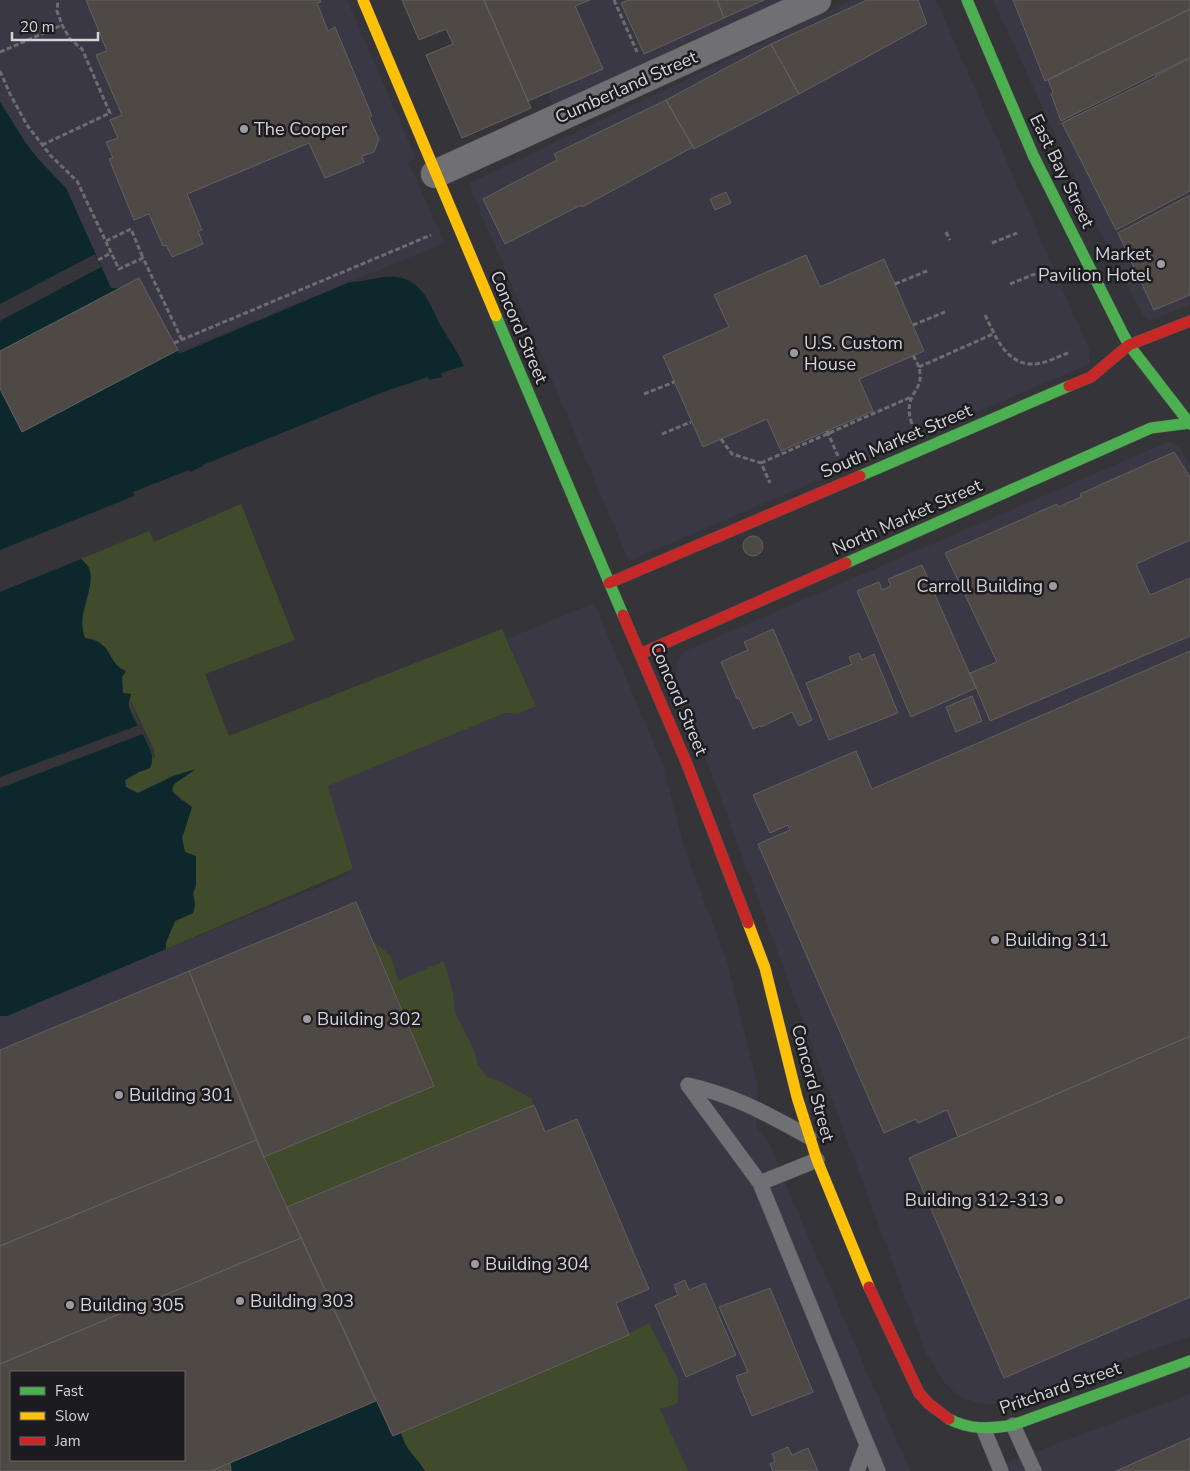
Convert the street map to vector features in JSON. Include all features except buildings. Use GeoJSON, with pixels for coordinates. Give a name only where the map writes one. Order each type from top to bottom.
{"type":"FeatureCollection","features":[{"type":"Feature","properties":{"kind":"street","name":"Concord Street"},"geometry":{"type":"LineString","coordinates":[[363,0],[435,174],[688,764],[766,968],[797,1097],[817,1160],[896,1349],[919,1393],[929,1406],[942,1416]]}},
{"type":"Feature","properties":{"kind":"street","name":"Cumberland Street"},"geometry":{"type":"LineString","coordinates":[[435,174],[817,0]]}},
{"type":"Feature","properties":{"kind":"street","name":"East Bay Street"},"geometry":{"type":"LineString","coordinates":[[967,0],[1033,155],[1129,345],[1190,424]]}},
{"type":"Feature","properties":{"kind":"street","name":"South Market Street"},"geometry":{"type":"LineString","coordinates":[[609,583],[1091,377],[1129,345],[1190,321]]}},
{"type":"Feature","properties":{"kind":"street","name":"North Market Street"},"geometry":{"type":"LineString","coordinates":[[640,654],[1151,428],[1190,424]]}},
{"type":"Feature","properties":{"kind":"street","name":"Pritchard Street"},"geometry":{"type":"LineString","coordinates":[[942,1416],[954,1423],[984,1430],[1013,1425],[1190,1361]]}},
{"type":"Feature","properties":{"kind":"lane"},"geometry":{"type":"LineString","coordinates":[[809,1137],[735,1098],[688,1084],[760,1183],[878,1471]]}},
{"type":"Feature","properties":{"kind":"lane"},"geometry":{"type":"LineString","coordinates":[[760,1183],[817,1160]]}},
{"type":"Feature","properties":{"kind":"lane"},"geometry":{"type":"LineString","coordinates":[[1013,1425],[1034,1471]]}},
{"type":"Feature","properties":{"kind":"lane"},"geometry":{"type":"LineString","coordinates":[[984,1430],[1001,1471]]}},
{"type":"Feature","properties":{"kind":"lane"},"geometry":{"type":"LineString","coordinates":[[857,1471],[867,1445]]}},
{"type":"Feature","properties":{"kind":"path"},"geometry":{"type":"LineString","coordinates":[[42,145],[110,113],[82,49],[70,39],[62,25],[57,11],[58,0]]}},
{"type":"Feature","properties":{"kind":"path"},"geometry":{"type":"LineString","coordinates":[[614,0],[640,59]]}},
{"type":"Feature","properties":{"kind":"path"},"geometry":{"type":"LineString","coordinates":[[0,52],[62,25]]}},
{"type":"Feature","properties":{"kind":"path"},"geometry":{"type":"LineString","coordinates":[[0,71],[27,125],[51,156],[77,180],[119,269],[144,258]]}},
{"type":"Feature","properties":{"kind":"path"},"geometry":{"type":"LineString","coordinates":[[106,241],[131,229],[182,340]]}},
{"type":"Feature","properties":{"kind":"path"},"geometry":{"type":"LineString","coordinates":[[946,232],[950,240]]}},
{"type":"Feature","properties":{"kind":"path"},"geometry":{"type":"LineString","coordinates":[[992,243],[1018,233]]}},
{"type":"Feature","properties":{"kind":"path"},"geometry":{"type":"LineString","coordinates":[[174,343],[434,234]]}},
{"type":"Feature","properties":{"kind":"path"},"geometry":{"type":"LineString","coordinates":[[98,260],[111,253]]}},
{"type":"Feature","properties":{"kind":"path"},"geometry":{"type":"LineString","coordinates":[[895,284],[927,271]]}},
{"type":"Feature","properties":{"kind":"path"},"geometry":{"type":"LineString","coordinates":[[1010,284],[1035,274]]}},
{"type":"Feature","properties":{"kind":"path"},"geometry":{"type":"LineString","coordinates":[[913,326],[945,312]]}},
{"type":"Feature","properties":{"kind":"path"},"geometry":{"type":"LineString","coordinates":[[985,315],[994,334],[1010,356],[1018,361],[1031,364],[1041,363],[1068,352]]}},
{"type":"Feature","properties":{"kind":"path"},"geometry":{"type":"LineString","coordinates":[[919,368],[994,334]]}},
{"type":"Feature","properties":{"kind":"path"},"geometry":{"type":"LineString","coordinates":[[913,355],[919,368],[920,379],[911,397],[909,413],[913,426]]}},
{"type":"Feature","properties":{"kind":"path"},"geometry":{"type":"LineString","coordinates":[[644,394],[674,382]]}},
{"type":"Feature","properties":{"kind":"path"},"geometry":{"type":"LineString","coordinates":[[721,439],[732,454],[761,463],[911,397]]}},
{"type":"Feature","properties":{"kind":"path"},"geometry":{"type":"LineString","coordinates":[[662,434],[692,422]]}},
{"type":"Feature","properties":{"kind":"path"},"geometry":{"type":"LineString","coordinates":[[828,432],[842,463]]}},
{"type":"Feature","properties":{"kind":"path"},"geometry":{"type":"LineString","coordinates":[[761,463],[772,488]]}},
{"type":"Feature","properties":{"kind":"shaded area"},"geometry":{"type":"Polygon","coordinates":[[[0,0],[347,0],[416,158],[408,162],[445,243],[182,350],[8,442],[111,290],[66,188],[39,160],[25,142],[0,102],[0,0]]]}},
{"type":"Feature","properties":{"kind":"shaded area"},"geometry":{"type":"Polygon","coordinates":[[[508,0],[783,0],[553,105],[508,0]]]}},
{"type":"Feature","properties":{"kind":"shaded area"},"geometry":{"type":"Polygon","coordinates":[[[852,0],[936,0],[1089,349],[1089,364],[629,561],[470,185],[472,182],[852,0]]]}},
{"type":"Feature","properties":{"kind":"shaded area"},"geometry":{"type":"Polygon","coordinates":[[[993,0],[1190,0],[1190,304],[1157,318],[1148,319],[1143,315],[1102,236],[993,0]]]}},
{"type":"Feature","properties":{"kind":"shaded area"},"geometry":{"type":"Polygon","coordinates":[[[1168,442],[1179,447],[1190,464],[1190,1336],[1013,1400],[994,1404],[977,1403],[961,1396],[947,1386],[926,1353],[676,677],[678,660],[682,654],[690,649],[1168,442]]]}},
{"type":"Feature","properties":{"kind":"shaded area"},"geometry":{"type":"Polygon","coordinates":[[[594,603],[662,763],[686,854],[726,958],[757,1083],[756,1127],[768,1140],[910,1471],[0,1471],[0,1016],[341,878],[353,869],[327,786],[505,713],[518,714],[536,705],[507,639],[594,603]]]}},
{"type":"Feature","properties":{"kind":"shaded area"},"geometry":{"type":"Polygon","coordinates":[[[1190,1394],[1190,1471],[984,1471],[1190,1394]]]}},
{"type":"Feature","properties":{"kind":"green space"},"geometry":{"type":"Polygon","coordinates":[[[241,504],[295,640],[205,674],[229,736],[502,629],[536,706],[518,714],[505,713],[328,786],[353,869],[166,949],[166,943],[175,921],[193,913],[195,905],[193,894],[196,885],[182,838],[192,807],[172,791],[174,784],[192,770],[137,793],[126,787],[125,780],[150,768],[152,751],[129,705],[131,694],[123,693],[122,677],[105,647],[98,641],[85,638],[81,624],[89,591],[84,562],[81,559],[149,531],[154,542],[241,504]]]}},
{"type":"Feature","properties":{"kind":"green space"},"geometry":{"type":"Polygon","coordinates":[[[373,941],[391,956],[398,981],[444,961],[453,993],[455,1013],[474,1050],[478,1065],[487,1077],[499,1081],[531,1098],[534,1105],[287,1207],[264,1157],[434,1086],[373,941]]]}},
{"type":"Feature","properties":{"kind":"green space"},"geometry":{"type":"Polygon","coordinates":[[[649,1323],[678,1379],[678,1403],[660,1409],[688,1471],[425,1471],[408,1449],[401,1433],[622,1337],[649,1323]]]}},
{"type":"Feature","properties":{"kind":"water"},"geometry":{"type":"Polygon","coordinates":[[[0,102],[25,142],[39,160],[66,188],[111,288],[118,288],[103,311],[178,351],[179,354],[350,282],[396,277],[405,279],[419,288],[429,302],[464,366],[441,373],[442,377],[429,380],[428,377],[383,392],[190,472],[189,470],[133,492],[134,496],[0,550],[0,102]]]}},
{"type":"Feature","properties":{"kind":"water"},"geometry":{"type":"Polygon","coordinates":[[[81,559],[89,568],[91,575],[83,618],[85,638],[101,644],[115,663],[126,671],[122,677],[123,693],[131,694],[129,705],[131,714],[152,752],[150,768],[125,780],[126,787],[138,793],[173,776],[196,769],[174,784],[172,791],[192,807],[182,838],[185,852],[196,856],[196,885],[193,894],[195,905],[193,913],[175,921],[166,942],[166,949],[7,1016],[0,1016],[0,592],[81,559]]]}},
{"type":"Feature","properties":{"kind":"water"},"geometry":{"type":"Polygon","coordinates":[[[376,1401],[392,1436],[401,1433],[408,1449],[425,1471],[231,1471],[230,1463],[376,1401]]]}},
{"type":"Feature","properties":{"kind":"pier"},"geometry":{"type":"Polygon","coordinates":[[[95,254],[101,267],[0,321],[0,304],[95,254]]]}},
{"type":"Feature","properties":{"kind":"pier"},"geometry":{"type":"Polygon","coordinates":[[[130,703],[132,703],[154,750],[154,759],[143,734],[0,788],[0,777],[139,725],[130,703]]]}},
{"type":"Feature","properties":{"kind":"traffic: fast"},"geometry":{"type":"LineString","coordinates":[[967,0],[1033,155],[1123,334],[1129,345],[1190,424]]}},
{"type":"Feature","properties":{"kind":"traffic: fast"},"geometry":{"type":"LineString","coordinates":[[496,316],[623,615]]}},
{"type":"Feature","properties":{"kind":"traffic: fast"},"geometry":{"type":"LineString","coordinates":[[860,476],[1069,386]]}},
{"type":"Feature","properties":{"kind":"traffic: fast"},"geometry":{"type":"LineString","coordinates":[[846,563],[1151,428],[1190,423]]}},
{"type":"Feature","properties":{"kind":"traffic: fast"},"geometry":{"type":"LineString","coordinates":[[949,1419],[957,1423],[980,1428],[1013,1425],[1190,1361]]}},
{"type":"Feature","properties":{"kind":"traffic: slow"},"geometry":{"type":"LineString","coordinates":[[363,0],[496,316]]}},
{"type":"Feature","properties":{"kind":"traffic: slow"},"geometry":{"type":"LineString","coordinates":[[748,923],[765,968],[797,1097],[817,1160],[869,1287]]}},
{"type":"Feature","properties":{"kind":"traffic: jam"},"geometry":{"type":"LineString","coordinates":[[1069,386],[1091,377],[1129,345],[1190,321]]}},
{"type":"Feature","properties":{"kind":"traffic: jam"},"geometry":{"type":"LineString","coordinates":[[609,583],[860,476]]}},
{"type":"Feature","properties":{"kind":"traffic: jam"},"geometry":{"type":"LineString","coordinates":[[640,654],[846,563]]}},
{"type":"Feature","properties":{"kind":"traffic: jam"},"geometry":{"type":"LineString","coordinates":[[623,615],[687,764],[748,923]]}},
{"type":"Feature","properties":{"kind":"traffic: jam"},"geometry":{"type":"LineString","coordinates":[[869,1287],[919,1393],[929,1404],[949,1419]]}},
{"type":"Feature","properties":{"kind":"place","name":"The Cooper"},"geometry":{"type":"Point","coordinates":[244,129]}},
{"type":"Feature","properties":{"kind":"place","name":"Market Pavilion Hotel"},"geometry":{"type":"Point","coordinates":[1161,264]}},
{"type":"Feature","properties":{"kind":"place","name":"U.S. Custom House"},"geometry":{"type":"Point","coordinates":[794,353]}},
{"type":"Feature","properties":{"kind":"place","name":"Carroll Building"},"geometry":{"type":"Point","coordinates":[1053,586]}},
{"type":"Feature","properties":{"kind":"place","name":"Building 311"},"geometry":{"type":"Point","coordinates":[995,940]}},
{"type":"Feature","properties":{"kind":"place","name":"Building 302"},"geometry":{"type":"Point","coordinates":[307,1019]}},
{"type":"Feature","properties":{"kind":"place","name":"Building 301"},"geometry":{"type":"Point","coordinates":[119,1095]}},
{"type":"Feature","properties":{"kind":"place","name":"Building 312-313"},"geometry":{"type":"Point","coordinates":[1059,1200]}},
{"type":"Feature","properties":{"kind":"place","name":"Building 304"},"geometry":{"type":"Point","coordinates":[475,1264]}},
{"type":"Feature","properties":{"kind":"place","name":"Building 303"},"geometry":{"type":"Point","coordinates":[240,1301]}},
{"type":"Feature","properties":{"kind":"place","name":"Building 305"},"geometry":{"type":"Point","coordinates":[70,1305]}}]}
